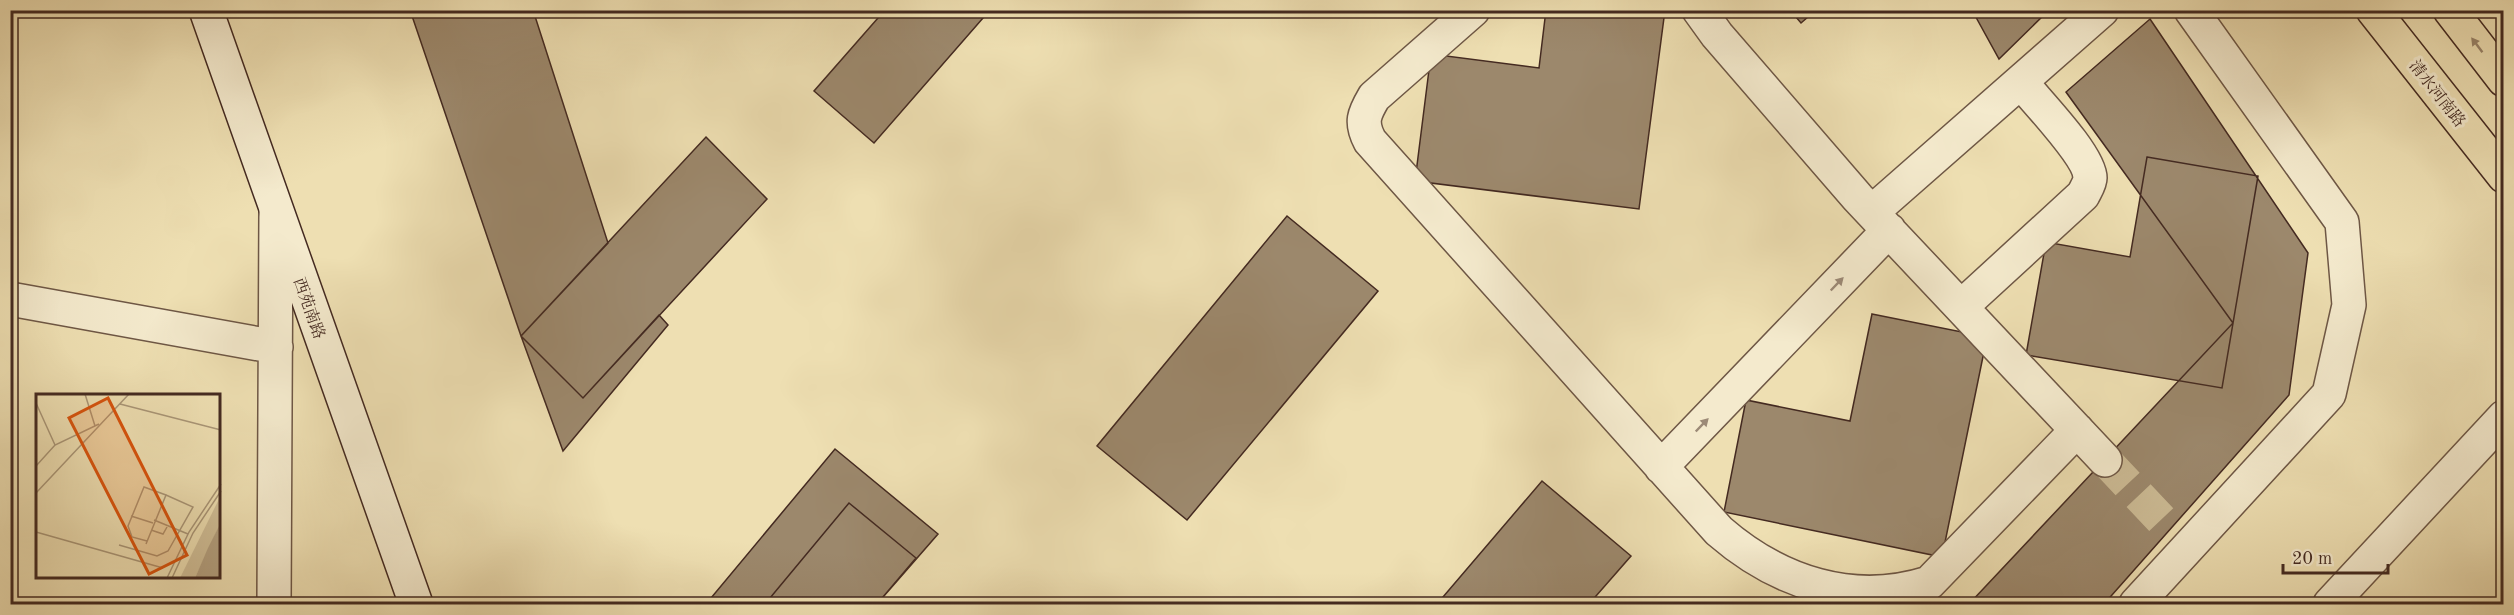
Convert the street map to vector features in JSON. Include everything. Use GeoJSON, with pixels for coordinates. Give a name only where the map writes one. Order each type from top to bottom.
{"type":"FeatureCollection","features":[{"type":"Feature","properties":{"kind":"main road","name":"清水河南路"},"geometry":{"type":"LineString","coordinates":[[2373,10],[2504,176]]}},
{"type":"Feature","properties":{"kind":"main road"},"geometry":{"type":"LineString","coordinates":[[2450,10],[2504,80]]}},
{"type":"Feature","properties":{"kind":"street","name":"西苑南路"},"geometry":{"type":"LineString","coordinates":[[206,10],[416,604]]}},
{"type":"Feature","properties":{"kind":"street"},"geometry":{"type":"LineString","coordinates":[[1473,10],[1374,97],[1365,111],[1363,127],[1370,141],[1719,531],[1750,556],[1788,575],[1849,593],[1877,594],[1904,591],[1929,583],[2077,430]]}},
{"type":"Feature","properties":{"kind":"street"},"geometry":{"type":"LineString","coordinates":[[1699,10],[1717,35],[1873,213],[2105,460]]}},
{"type":"Feature","properties":{"kind":"street"},"geometry":{"type":"LineString","coordinates":[[1661,467],[1873,213],[2071,10]]}},
{"type":"Feature","properties":{"kind":"street"},"geometry":{"type":"LineString","coordinates":[[1873,213],[2102,10]]}},
{"type":"Feature","properties":{"kind":"street"},"geometry":{"type":"LineString","coordinates":[[2136,604],[2179,539],[2329,394],[2349,305],[2342,222],[2191,10]]}},
{"type":"Feature","properties":{"kind":"street"},"geometry":{"type":"LineString","coordinates":[[1961,307],[2083,195],[2091,180],[2089,166],[2080,153],[2021,82]]}},
{"type":"Feature","properties":{"kind":"street"},"geometry":{"type":"LineString","coordinates":[[274,604],[276,212]]}},
{"type":"Feature","properties":{"kind":"street"},"geometry":{"type":"LineString","coordinates":[[10,299],[276,347]]}},
{"type":"Feature","properties":{"kind":"street"},"geometry":{"type":"LineString","coordinates":[[2330,604],[2504,417]]}},
{"type":"Feature","properties":{"kind":"building"},"geometry":{"type":"Polygon","coordinates":[[[410,10],[533,10],[608,243],[521,336],[410,10]]]}},
{"type":"Feature","properties":{"kind":"building"},"geometry":{"type":"Polygon","coordinates":[[[885,10],[990,10],[874,143],[814,91],[885,10]]]}},
{"type":"Feature","properties":{"kind":"building"},"geometry":{"type":"Polygon","coordinates":[[[1546,10],[1665,10],[1639,209],[1415,181],[1431,54],[1539,68],[1546,10]]]}},
{"type":"Feature","properties":{"kind":"building"},"geometry":{"type":"Polygon","coordinates":[[[1790,10],[1816,10],[1801,23],[1790,10]]]}},
{"type":"Feature","properties":{"kind":"building"},"geometry":{"type":"Polygon","coordinates":[[[1972,10],[2049,10],[1999,59],[1972,10]]]}},
{"type":"Feature","properties":{"kind":"building"},"geometry":{"type":"Polygon","coordinates":[[[2150,19],[2308,253],[2289,395],[2104,604],[1969,604],[2233,323],[2066,92],[2150,19]]]}},
{"type":"Feature","properties":{"kind":"building"},"geometry":{"type":"Polygon","coordinates":[[[706,137],[767,199],[583,398],[521,336],[706,137]]]}},
{"type":"Feature","properties":{"kind":"building"},"geometry":{"type":"Polygon","coordinates":[[[2147,157],[2258,176],[2222,388],[2026,355],[2046,242],[2130,257],[2147,157]]]}},
{"type":"Feature","properties":{"kind":"building"},"geometry":{"type":"Polygon","coordinates":[[[1287,216],[1378,291],[1187,520],[1097,446],[1287,216]]]}},
{"type":"Feature","properties":{"kind":"building"},"geometry":{"type":"Polygon","coordinates":[[[1872,314],[1987,337],[1942,557],[1724,512],[1746,400],[1850,421],[1872,314]]]}},
{"type":"Feature","properties":{"kind":"building"},"geometry":{"type":"Polygon","coordinates":[[[659,315],[668,325],[563,451],[521,336],[583,398],[659,315]]]}},
{"type":"Feature","properties":{"kind":"building"},"geometry":{"type":"Polygon","coordinates":[[[835,449],[938,534],[877,604],[706,604],[835,449]]]}},
{"type":"Feature","properties":{"kind":"building"},"geometry":{"type":"Polygon","coordinates":[[[1542,481],[1631,556],[1589,604],[1437,604],[1542,481]]]}},
{"type":"Feature","properties":{"kind":"building"},"geometry":{"type":"Polygon","coordinates":[[[849,503],[916,558],[877,604],[765,604],[849,503]]]}},
{"type":"Feature","properties":{"kind":"tunnel"},"geometry":{"type":"LineString","coordinates":[[2105,460],[2170,529]]}}]}
